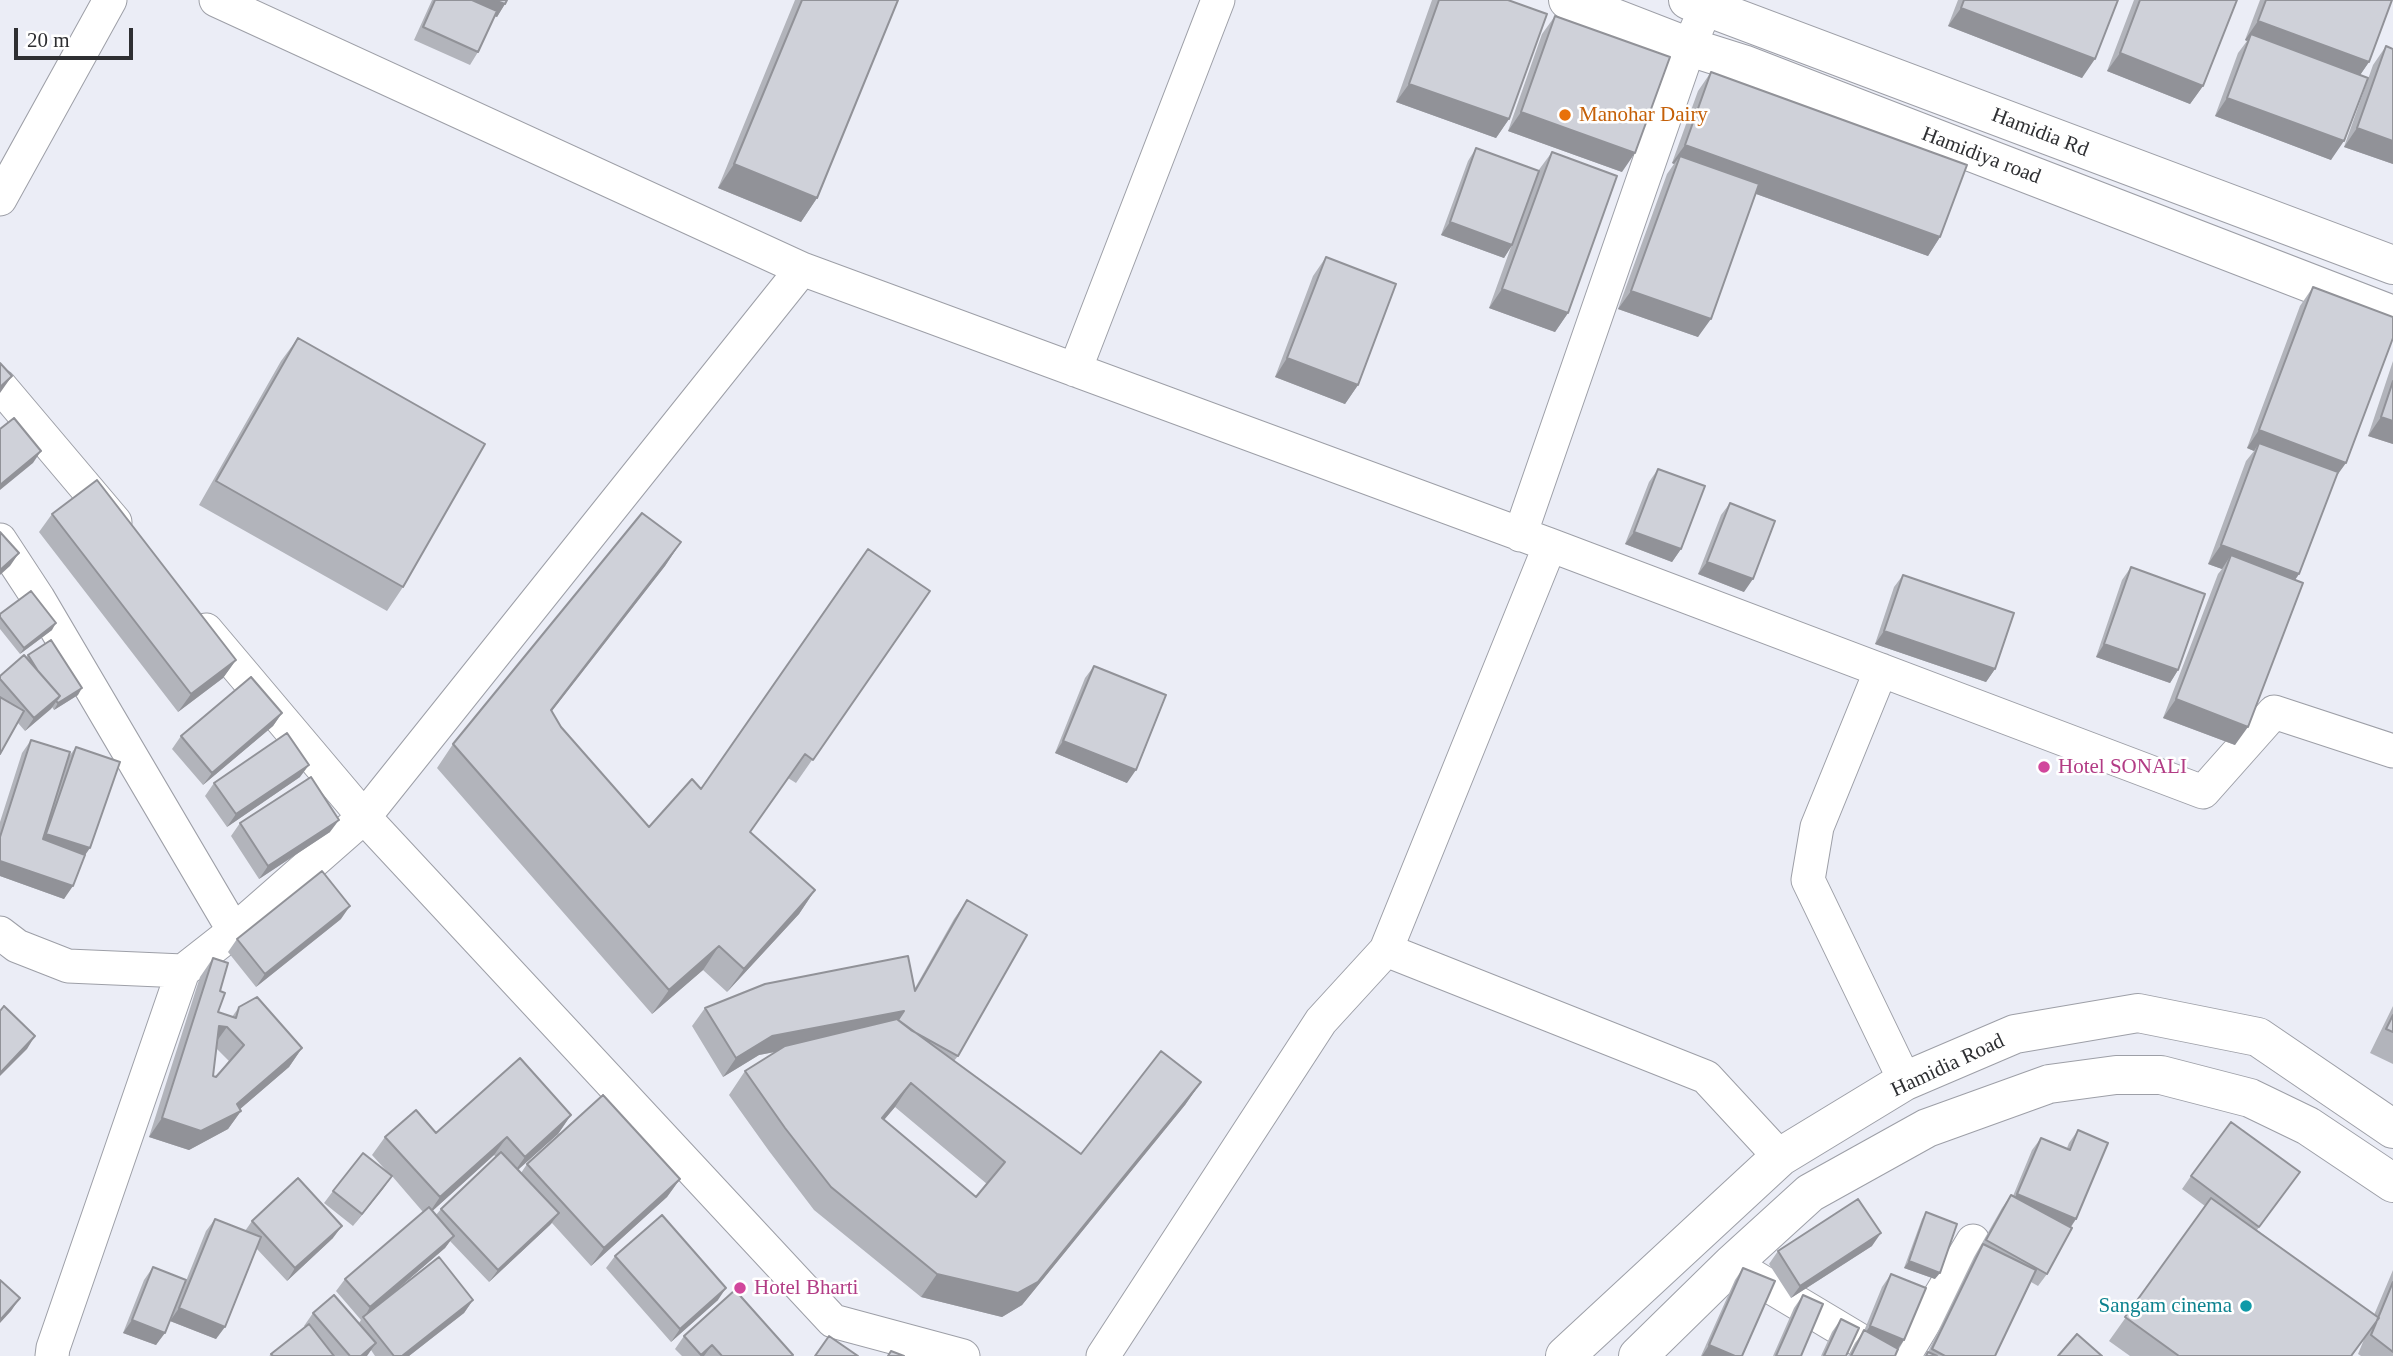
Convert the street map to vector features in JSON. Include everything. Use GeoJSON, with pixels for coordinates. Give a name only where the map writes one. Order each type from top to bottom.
{"type":"FeatureCollection","features":[{"type":"Feature","properties":{"kind":"main road","name":"Hamidiya road"},"geometry":{"type":"LineString","coordinates":[[1568,0],[1689,47],[1743,64],[2393,315]]}},
{"type":"Feature","properties":{"kind":"main road","name":"Hamidia Rd"},"geometry":{"type":"LineString","coordinates":[[1719,6],[2393,265]]}},
{"type":"Feature","properties":{"kind":"main road","name":"Hamidia Road"},"geometry":{"type":"LineString","coordinates":[[1565,1356],[1780,1157],[1905,1081],[2015,1034],[2138,1013],[2258,1037],[2393,1129]]}},
{"type":"Feature","properties":{"kind":"main road"},"geometry":{"type":"LineString","coordinates":[[2224,1091],[2236,1033]]}},
{"type":"Feature","properties":{"kind":"main road"},"geometry":{"type":"LineString","coordinates":[[1638,1356],[1732,1264],[1810,1194],[1927,1128],[2049,1084],[2116,1075],[2161,1075],[2250,1098],[2308,1126],[2393,1183]]}},
{"type":"Feature","properties":{"kind":"street"},"geometry":{"type":"LineString","coordinates":[[0,199],[110,0]]}},
{"type":"Feature","properties":{"kind":"street"},"geometry":{"type":"LineString","coordinates":[[216,0],[802,269],[1535,540],[2203,792],[2274,712],[2393,751]]}},
{"type":"Feature","properties":{"kind":"street"},"geometry":{"type":"LineString","coordinates":[[1075,370],[1217,0]]}},
{"type":"Feature","properties":{"kind":"street"},"geometry":{"type":"LineString","coordinates":[[1103,1356],[1321,1021],[1386,950],[1535,540],[1689,47],[1719,6]]}},
{"type":"Feature","properties":{"kind":"street"},"geometry":{"type":"LineString","coordinates":[[52,1356],[52,1348],[183,971],[234,931],[364,817],[802,269]]}},
{"type":"Feature","properties":{"kind":"street"},"geometry":{"type":"LineString","coordinates":[[0,386],[133,544]]}},
{"type":"Feature","properties":{"kind":"street"},"geometry":{"type":"LineString","coordinates":[[0,540],[38,598],[234,931]]}},
{"type":"Feature","properties":{"kind":"street"},"geometry":{"type":"LineString","coordinates":[[186,607],[364,817],[833,1321],[963,1356]]}},
{"type":"Feature","properties":{"kind":"street"},"geometry":{"type":"LineString","coordinates":[[1881,670],[1817,827],[1808,880],[1905,1081]]}},
{"type":"Feature","properties":{"kind":"street"},"geometry":{"type":"LineString","coordinates":[[0,933],[17,946],[68,966],[183,971]]}},
{"type":"Feature","properties":{"kind":"street"},"geometry":{"type":"LineString","coordinates":[[1386,950],[1706,1077],[1780,1157]]}},
{"type":"Feature","properties":{"kind":"street"},"geometry":{"type":"LineString","coordinates":[[1904,1356],[1973,1241]]}},
{"type":"Feature","properties":{"kind":"street"},"geometry":{"type":"LineString","coordinates":[[1732,1264],[1886,1356]]}},
{"type":"Feature","properties":{"kind":"building"},"geometry":{"type":"Polygon","coordinates":[[[435,0],[472,0],[497,11],[478,52],[423,27],[435,0]]]}},
{"type":"Feature","properties":{"kind":"building"},"geometry":{"type":"Polygon","coordinates":[[[802,0],[898,0],[817,198],[734,164],[802,0]]]}},
{"type":"Feature","properties":{"kind":"building"},"geometry":{"type":"Polygon","coordinates":[[[1439,0],[1508,0],[1547,14],[1509,119],[1409,84],[1439,0]]]}},
{"type":"Feature","properties":{"kind":"building"},"geometry":{"type":"Polygon","coordinates":[[[1964,0],[2118,0],[2095,59],[1961,8],[1964,0]]]}},
{"type":"Feature","properties":{"kind":"building"},"geometry":{"type":"Polygon","coordinates":[[[2140,0],[2237,0],[2203,86],[2120,53],[2140,0]]]}},
{"type":"Feature","properties":{"kind":"building"},"geometry":{"type":"Polygon","coordinates":[[[2266,0],[2392,0],[2369,62],[2258,21],[2266,0]]]}},
{"type":"Feature","properties":{"kind":"building"},"geometry":{"type":"Polygon","coordinates":[[[1555,16],[1670,57],[1635,153],[1521,112],[1555,16]]]}},
{"type":"Feature","properties":{"kind":"building"},"geometry":{"type":"Polygon","coordinates":[[[2251,34],[2368,78],[2344,141],[2227,98],[2251,34]]]}},
{"type":"Feature","properties":{"kind":"building"},"geometry":{"type":"Polygon","coordinates":[[[2386,46],[2393,49],[2393,141],[2357,128],[2386,46]]]}},
{"type":"Feature","properties":{"kind":"building"},"geometry":{"type":"Polygon","coordinates":[[[1711,72],[1967,165],[1940,237],[1685,145],[1711,72]]]}},
{"type":"Feature","properties":{"kind":"building"},"geometry":{"type":"Polygon","coordinates":[[[1476,148],[1539,171],[1512,245],[1450,222],[1476,148]]]}},
{"type":"Feature","properties":{"kind":"building"},"geometry":{"type":"Polygon","coordinates":[[[1552,152],[1617,176],[1568,313],[1502,289],[1552,152]]]}},
{"type":"Feature","properties":{"kind":"building"},"geometry":{"type":"Polygon","coordinates":[[[1680,156],[1759,184],[1711,319],[1631,291],[1680,156]]]}},
{"type":"Feature","properties":{"kind":"building"},"geometry":{"type":"Polygon","coordinates":[[[1326,257],[1396,284],[1358,385],[1287,358],[1326,257]]]}},
{"type":"Feature","properties":{"kind":"building"},"geometry":{"type":"Polygon","coordinates":[[[2313,287],[2393,317],[2393,338],[2346,463],[2259,430],[2313,287]]]}},
{"type":"Feature","properties":{"kind":"building"},"geometry":{"type":"Polygon","coordinates":[[[298,338],[485,444],[403,587],[216,481],[298,338]]]}},
{"type":"Feature","properties":{"kind":"building"},"geometry":{"type":"Polygon","coordinates":[[[0,363],[12,376],[0,387],[0,363]]]}},
{"type":"Feature","properties":{"kind":"building"},"geometry":{"type":"Polygon","coordinates":[[[2393,381],[2393,421],[2381,417],[2393,381]]]}},
{"type":"Feature","properties":{"kind":"building"},"geometry":{"type":"Polygon","coordinates":[[[14,418],[41,451],[0,485],[0,429],[14,418]]]}},
{"type":"Feature","properties":{"kind":"building"},"geometry":{"type":"Polygon","coordinates":[[[2259,443],[2338,472],[2299,574],[2221,545],[2259,443]]]}},
{"type":"Feature","properties":{"kind":"building"},"geometry":{"type":"Polygon","coordinates":[[[1658,469],[1705,486],[1681,549],[1634,532],[1658,469]]]}},
{"type":"Feature","properties":{"kind":"building"},"geometry":{"type":"Polygon","coordinates":[[[97,480],[236,660],[191,694],[52,514],[97,480]]]}},
{"type":"Feature","properties":{"kind":"building"},"geometry":{"type":"Polygon","coordinates":[[[1730,503],[1775,521],[1753,579],[1707,562],[1730,503]]]}},
{"type":"Feature","properties":{"kind":"building"},"geometry":{"type":"Polygon","coordinates":[[[642,513],[681,542],[551,710],[561,727],[649,827],[692,779],[701,789],[868,549],[930,591],[813,760],[805,754],[750,832],[815,890],[744,969],[719,946],[669,990],[453,744],[642,513]]]}},
{"type":"Feature","properties":{"kind":"building"},"geometry":{"type":"Polygon","coordinates":[[[0,532],[19,553],[0,570],[0,532]]]}},
{"type":"Feature","properties":{"kind":"building"},"geometry":{"type":"Polygon","coordinates":[[[2231,555],[2303,583],[2248,727],[2176,699],[2231,555]]]}},
{"type":"Feature","properties":{"kind":"building"},"geometry":{"type":"Polygon","coordinates":[[[2131,567],[2205,594],[2178,670],[2104,644],[2131,567]]]}},
{"type":"Feature","properties":{"kind":"building"},"geometry":{"type":"Polygon","coordinates":[[[1903,575],[2014,613],[1995,669],[1884,631],[1903,575]]]}},
{"type":"Feature","properties":{"kind":"building"},"geometry":{"type":"Polygon","coordinates":[[[31,591],[56,623],[24,648],[0,614],[31,591]]]}},
{"type":"Feature","properties":{"kind":"building"},"geometry":{"type":"Polygon","coordinates":[[[51,640],[82,688],[58,703],[56,701],[60,696],[28,655],[51,640]]]}},
{"type":"Feature","properties":{"kind":"building"},"geometry":{"type":"Polygon","coordinates":[[[24,655],[60,696],[34,718],[0,679],[0,676],[24,655]]]}},
{"type":"Feature","properties":{"kind":"building"},"geometry":{"type":"Polygon","coordinates":[[[1094,666],[1166,695],[1136,770],[1063,741],[1094,666]]]}},
{"type":"Feature","properties":{"kind":"building"},"geometry":{"type":"Polygon","coordinates":[[[251,677],[282,713],[212,773],[181,736],[251,677]]]}},
{"type":"Feature","properties":{"kind":"building"},"geometry":{"type":"Polygon","coordinates":[[[0,697],[24,711],[0,754],[0,697]]]}},
{"type":"Feature","properties":{"kind":"building"},"geometry":{"type":"Polygon","coordinates":[[[287,733],[309,765],[236,814],[214,783],[287,733]]]}},
{"type":"Feature","properties":{"kind":"building"},"geometry":{"type":"Polygon","coordinates":[[[31,740],[70,752],[43,839],[85,855],[73,886],[0,861],[0,837],[31,740]]]}},
{"type":"Feature","properties":{"kind":"building"},"geometry":{"type":"Polygon","coordinates":[[[76,747],[120,762],[90,848],[46,834],[76,747]]]}},
{"type":"Feature","properties":{"kind":"building"},"geometry":{"type":"Polygon","coordinates":[[[311,777],[339,820],[268,866],[240,823],[311,777]]]}},
{"type":"Feature","properties":{"kind":"building"},"geometry":{"type":"Polygon","coordinates":[[[322,871],[350,906],[265,974],[237,939],[322,871]]]}},
{"type":"Feature","properties":{"kind":"building"},"geometry":{"type":"Polygon","coordinates":[[[967,900],[1027,935],[958,1056],[898,1020],[904,1011],[772,1036],[736,1058],[705,1008],[765,984],[908,956],[915,991],[967,900]]]}},
{"type":"Feature","properties":{"kind":"building"},"geometry":{"type":"Polygon","coordinates":[[[213,958],[228,963],[220,991],[225,993],[218,1012],[236,1018],[239,1007],[257,997],[302,1048],[237,1104],[241,1111],[201,1131],[162,1118],[213,958]],[[219,1026],[213,1076],[216,1077],[244,1045],[227,1027],[219,1026]]]}},
{"type":"Feature","properties":{"kind":"building"},"geometry":{"type":"Polygon","coordinates":[[[4,1006],[35,1036],[0,1073],[0,1011],[4,1006]]]}},
{"type":"Feature","properties":{"kind":"building"},"geometry":{"type":"Polygon","coordinates":[[[2393,1015],[2393,1032],[2386,1029],[2393,1015]]]}},
{"type":"Feature","properties":{"kind":"building"},"geometry":{"type":"Polygon","coordinates":[[[897,1019],[1081,1154],[1161,1051],[1201,1082],[1038,1282],[1018,1293],[937,1274],[831,1187],[745,1071],[785,1046],[897,1019]],[[911,1083],[882,1118],[976,1197],[1005,1162],[911,1083]]]}},
{"type":"Feature","properties":{"kind":"building"},"geometry":{"type":"Polygon","coordinates":[[[520,1058],[571,1115],[525,1157],[507,1137],[440,1197],[385,1137],[416,1110],[436,1133],[520,1058]]]}},
{"type":"Feature","properties":{"kind":"building"},"geometry":{"type":"Polygon","coordinates":[[[603,1095],[680,1179],[604,1248],[527,1164],[603,1095]]]}},
{"type":"Feature","properties":{"kind":"building"},"geometry":{"type":"Polygon","coordinates":[[[2231,1122],[2300,1172],[2259,1227],[2191,1176],[2231,1122]]]}},
{"type":"Feature","properties":{"kind":"building"},"geometry":{"type":"Polygon","coordinates":[[[2078,1130],[2108,1143],[2076,1219],[2017,1194],[2041,1138],[2070,1150],[2078,1130]]]}},
{"type":"Feature","properties":{"kind":"building"},"geometry":{"type":"Polygon","coordinates":[[[501,1152],[559,1213],[498,1270],[441,1209],[501,1152]]]}},
{"type":"Feature","properties":{"kind":"building"},"geometry":{"type":"Polygon","coordinates":[[[363,1153],[392,1176],[362,1214],[333,1191],[363,1153]]]}},
{"type":"Feature","properties":{"kind":"building"},"geometry":{"type":"Polygon","coordinates":[[[298,1178],[342,1226],[295,1268],[252,1221],[298,1178]]]}},
{"type":"Feature","properties":{"kind":"building"},"geometry":{"type":"Polygon","coordinates":[[[2011,1195],[2072,1228],[2047,1274],[1986,1240],[2011,1195]]]}},
{"type":"Feature","properties":{"kind":"building"},"geometry":{"type":"Polygon","coordinates":[[[2211,1198],[2379,1318],[2351,1356],[2179,1356],[2125,1317],[2211,1198]]]}},
{"type":"Feature","properties":{"kind":"building"},"geometry":{"type":"Polygon","coordinates":[[[1858,1199],[1881,1233],[1800,1286],[1778,1251],[1858,1199]]]}},
{"type":"Feature","properties":{"kind":"building"},"geometry":{"type":"Polygon","coordinates":[[[429,1207],[454,1236],[370,1307],[345,1279],[429,1207]]]}},
{"type":"Feature","properties":{"kind":"building"},"geometry":{"type":"Polygon","coordinates":[[[1926,1212],[1957,1224],[1940,1273],[1909,1261],[1926,1212]]]}},
{"type":"Feature","properties":{"kind":"building"},"geometry":{"type":"Polygon","coordinates":[[[662,1215],[726,1288],[680,1329],[615,1256],[662,1215]]]}},
{"type":"Feature","properties":{"kind":"building"},"geometry":{"type":"Polygon","coordinates":[[[215,1219],[261,1237],[225,1327],[179,1308],[215,1219]]]}},
{"type":"Feature","properties":{"kind":"building"},"geometry":{"type":"Polygon","coordinates":[[[1983,1244],[2036,1270],[1995,1356],[1945,1356],[1932,1349],[1983,1244]]]}},
{"type":"Feature","properties":{"kind":"building"},"geometry":{"type":"Polygon","coordinates":[[[439,1257],[473,1300],[402,1356],[394,1356],[363,1317],[439,1257]]]}},
{"type":"Feature","properties":{"kind":"building"},"geometry":{"type":"Polygon","coordinates":[[[153,1267],[186,1280],[165,1333],[132,1320],[153,1267]]]}},
{"type":"Feature","properties":{"kind":"building"},"geometry":{"type":"Polygon","coordinates":[[[1743,1268],[1775,1281],[1742,1356],[1735,1356],[1709,1345],[1743,1268]]]}},
{"type":"Feature","properties":{"kind":"building"},"geometry":{"type":"Polygon","coordinates":[[[1891,1274],[1926,1288],[1904,1340],[1870,1326],[1891,1274]]]}},
{"type":"Feature","properties":{"kind":"building"},"geometry":{"type":"Polygon","coordinates":[[[0,1280],[20,1298],[0,1320],[0,1280]]]}},
{"type":"Feature","properties":{"kind":"building"},"geometry":{"type":"Polygon","coordinates":[[[2393,1282],[2393,1352],[2371,1335],[2393,1282]]]}},
{"type":"Feature","properties":{"kind":"building"},"geometry":{"type":"Polygon","coordinates":[[[735,1290],[792,1356],[722,1356],[712,1345],[701,1355],[684,1336],[735,1290]]]}},
{"type":"Feature","properties":{"kind":"building"},"geometry":{"type":"Polygon","coordinates":[[[334,1295],[376,1343],[361,1356],[350,1356],[313,1313],[334,1295]]]}},
{"type":"Feature","properties":{"kind":"building"},"geometry":{"type":"Polygon","coordinates":[[[1803,1295],[1823,1304],[1801,1356],[1776,1356],[1803,1295]]]}},
{"type":"Feature","properties":{"kind":"building"},"geometry":{"type":"Polygon","coordinates":[[[1841,1319],[1859,1328],[1846,1356],[1824,1356],[1841,1319]]]}},
{"type":"Feature","properties":{"kind":"building"},"geometry":{"type":"Polygon","coordinates":[[[309,1324],[334,1356],[271,1354],[309,1324]]]}},
{"type":"Feature","properties":{"kind":"building"},"geometry":{"type":"Polygon","coordinates":[[[1864,1330],[1898,1349],[1895,1356],[1851,1356],[1864,1330]]]}},
{"type":"Feature","properties":{"kind":"building"},"geometry":{"type":"Polygon","coordinates":[[[2077,1334],[2102,1356],[2058,1356],[2077,1334]]]}},
{"type":"Feature","properties":{"kind":"building"},"geometry":{"type":"Polygon","coordinates":[[[829,1336],[858,1356],[815,1356],[829,1336]]]}},
{"type":"Feature","properties":{"kind":"building"},"geometry":{"type":"Polygon","coordinates":[[[891,1351],[904,1356],[888,1356],[891,1351]]]}},
{"type":"Feature","properties":{"kind":"place","name":"Manohar Dairy"},"geometry":{"type":"Point","coordinates":[1565,115]}},
{"type":"Feature","properties":{"kind":"place","name":"Hotel SONALI"},"geometry":{"type":"Point","coordinates":[2044,767]}},
{"type":"Feature","properties":{"kind":"place","name":"Hotel Bharti"},"geometry":{"type":"Point","coordinates":[740,1288]}},
{"type":"Feature","properties":{"kind":"place","name":"Sangam cinema"},"geometry":{"type":"Point","coordinates":[2246,1306]}}]}
